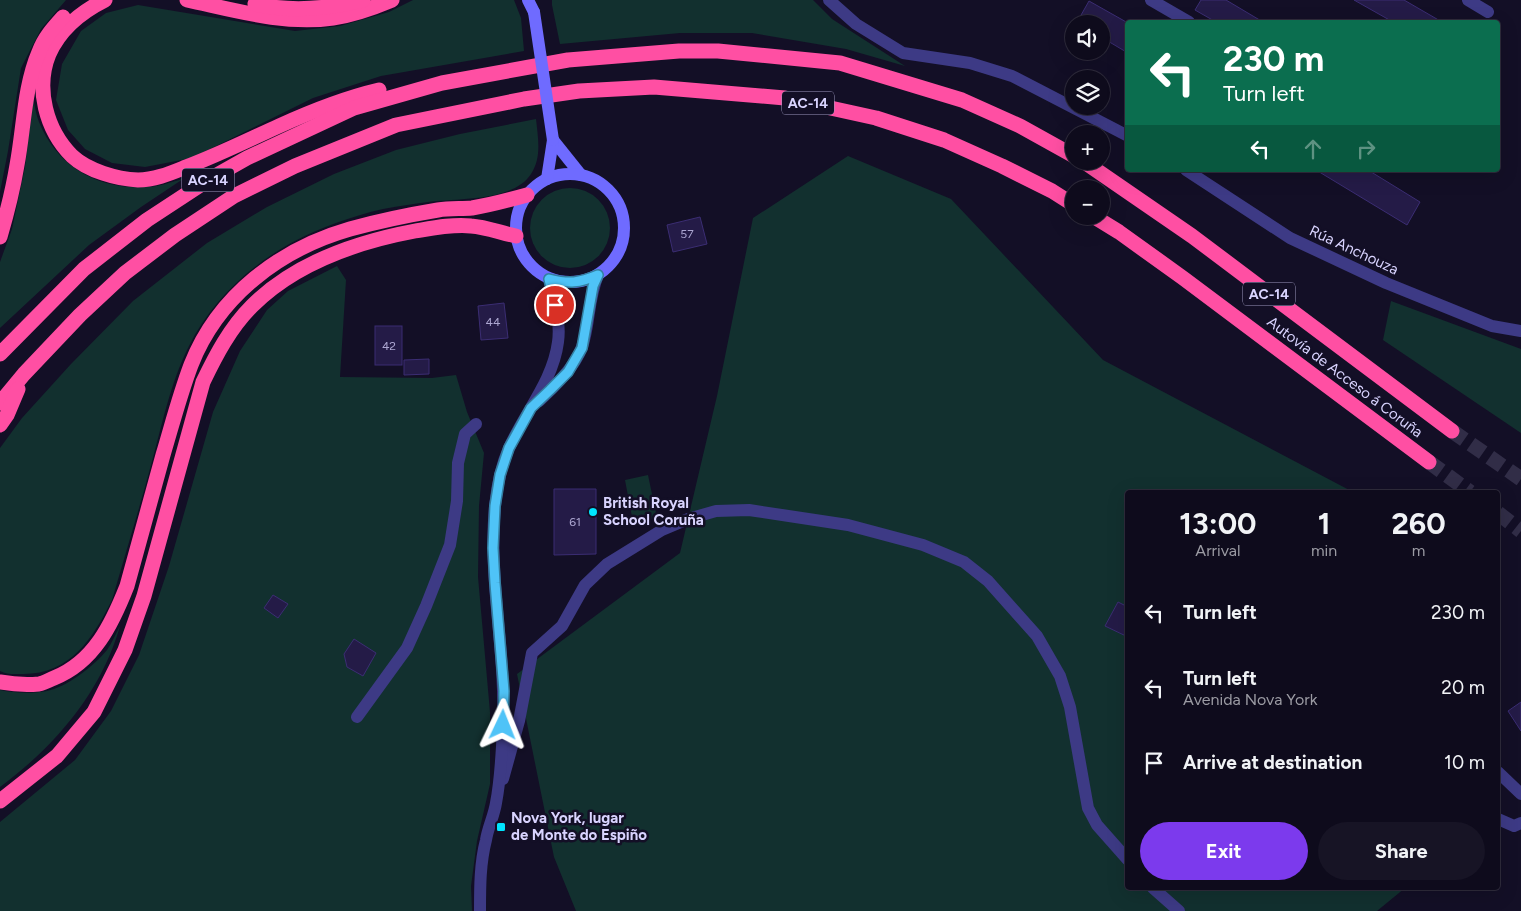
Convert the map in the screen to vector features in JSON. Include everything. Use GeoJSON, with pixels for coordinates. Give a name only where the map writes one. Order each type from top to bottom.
{"type":"FeatureCollection","features":[{"type":"Feature","properties":{"kind":"highway"},"geometry":{"type":"LineString","coordinates":[[0,237],[18,165],[30,82],[38,52],[49,33],[83,0]]}},
{"type":"Feature","properties":{"kind":"highway"},"geometry":{"type":"LineString","coordinates":[[105,0],[78,17],[59,36],[49,55],[43,76],[43,98],[49,119],[58,139],[73,157],[90,168],[116,177],[140,180],[165,175],[218,155],[281,125],[342,100],[411,84],[442,83]]}},
{"type":"Feature","properties":{"kind":"highway"},"geometry":{"type":"LineString","coordinates":[[187,0],[250,13],[300,19],[330,18],[355,14],[392,0]]}},
{"type":"Feature","properties":{"kind":"highway"},"geometry":{"type":"LineString","coordinates":[[236,0],[260,5],[298,9],[336,7],[362,0]]}},
{"type":"Feature","properties":{"kind":"highway","name":"AC-14"},"geometry":{"type":"LineString","coordinates":[[0,354],[84,269],[147,220],[208,180],[247,158],[354,108],[442,83],[568,60],[680,50],[718,51],[840,63],[962,100],[1020,126],[1065,151]]}},
{"type":"Feature","properties":{"kind":"highway","name":"AC-14"},"geometry":{"type":"LineString","coordinates":[[0,403],[24,374],[80,315],[125,273],[175,235],[234,196],[295,166],[396,125],[524,99],[579,91],[654,87],[785,98],[876,118],[944,140],[1002,166],[1065,199]]}},
{"type":"Feature","properties":{"kind":"highway","name":"Autovía de Acceso á Coruña"},"geometry":{"type":"LineString","coordinates":[[1096,170],[1192,236],[1452,430]]}},
{"type":"Feature","properties":{"kind":"highway"},"geometry":{"type":"LineString","coordinates":[[0,682],[39,684],[64,674],[86,658],[104,636],[127,586],[177,406],[192,363],[205,337],[238,292],[284,257],[347,230],[441,209],[493,205],[527,194]]}},
{"type":"Feature","properties":{"kind":"highway","name":"Autovía de Acceso á Coruña"},"geometry":{"type":"LineString","coordinates":[[1108,225],[1183,278],[1429,462]]}},
{"type":"Feature","properties":{"kind":"highway"},"geometry":{"type":"LineString","coordinates":[[0,801],[56,756],[94,712],[125,650],[144,596],[203,382],[230,331],[251,307],[286,278],[311,264],[337,252],[390,236],[434,228],[472,226],[516,236]]}},
{"type":"Feature","properties":{"kind":"highway"},"geometry":{"type":"LineString","coordinates":[[0,425],[7,415],[24,374]]}},
{"type":"Feature","properties":{"kind":"main road"},"geometry":{"type":"LineString","coordinates":[[528,0],[534,6],[553,140],[547,179]]}},
{"type":"Feature","properties":{"kind":"main road"},"geometry":{"type":"LineString","coordinates":[[553,140],[581,175]]}},
{"type":"Feature","properties":{"kind":"main road"},"geometry":{"type":"LineString","coordinates":[[569,174],[581,175],[602,184],[613,195],[620,208],[624,223],[624,238],[619,253],[610,265],[598,275],[582,282],[566,283],[549,279],[537,272],[527,262],[520,250],[516,236],[516,222],[520,207],[527,194],[536,186],[547,179],[569,174]]}},
{"type":"Feature","properties":{"kind":"street"},"geometry":{"type":"LineString","coordinates":[[829,0],[856,24],[903,53],[970,63],[1012,76],[1125,134]]}},
{"type":"Feature","properties":{"kind":"street"},"geometry":{"type":"LineString","coordinates":[[1151,0],[1186,20]]}},
{"type":"Feature","properties":{"kind":"street"},"geometry":{"type":"LineString","coordinates":[[1468,0],[1488,12]]}},
{"type":"Feature","properties":{"kind":"street","name":"Rúa Anchouza"},"geometry":{"type":"LineString","coordinates":[[1189,172],[1290,238],[1386,283],[1492,326],[1521,331]]}},
{"type":"Feature","properties":{"kind":"street"},"geometry":{"type":"LineString","coordinates":[[531,408],[568,372],[582,348],[593,286],[598,275]]}},
{"type":"Feature","properties":{"kind":"street"},"geometry":{"type":"LineString","coordinates":[[496,804],[502,758],[504,691],[493,548],[495,506],[500,475],[509,448],[548,377],[555,358],[558,341],[558,318],[549,279]]}},
{"type":"Feature","properties":{"kind":"street"},"geometry":{"type":"LineString","coordinates":[[357,718],[407,648],[426,606],[450,545],[457,501],[458,463],[465,434],[476,424]]}},
{"type":"Feature","properties":{"kind":"street"},"geometry":{"type":"LineString","coordinates":[[480,911],[480,878],[485,840],[519,721],[532,653],[562,626],[585,585],[607,564],[662,530],[688,519],[716,511],[749,510],[848,525],[923,545],[964,562],[982,576],[1038,636],[1060,676],[1070,706],[1088,808],[1097,825],[1125,857]]}},
{"type":"Feature","properties":{"kind":"street"},"geometry":{"type":"LineString","coordinates":[[1500,774],[1521,794]]}},
{"type":"Feature","properties":{"kind":"street"},"geometry":{"type":"LineString","coordinates":[[1500,820],[1514,826],[1521,823]]}},
{"type":"Feature","properties":{"kind":"street"},"geometry":{"type":"LineString","coordinates":[[1154,890],[1179,911]]}},
{"type":"Feature","properties":{"kind":"green space"},"geometry":{"type":"Polygon","coordinates":[[[0,0],[66,0],[41,29],[21,68],[0,192],[0,0]]]}},
{"type":"Feature","properties":{"kind":"green space"},"geometry":{"type":"Polygon","coordinates":[[[413,0],[514,0],[521,18],[524,51],[381,76],[313,98],[192,158],[145,167],[112,163],[85,149],[68,130],[56,100],[62,64],[81,31],[106,13],[138,5],[295,31],[340,26],[389,12],[413,0]]]}},
{"type":"Feature","properties":{"kind":"green space"},"geometry":{"type":"Polygon","coordinates":[[[552,0],[813,0],[832,19],[905,66],[846,49],[752,33],[680,33],[560,44],[552,0]]]}},
{"type":"Feature","properties":{"kind":"green space"},"geometry":{"type":"Polygon","coordinates":[[[33,99],[38,119],[47,138],[57,152],[68,163],[96,180],[129,187],[146,187],[183,179],[89,245],[0,328],[0,262],[12,229],[25,167],[33,99]]]}},
{"type":"Feature","properties":{"kind":"green space"},"geometry":{"type":"Polygon","coordinates":[[[536,119],[538,133],[537,161],[531,174],[523,183],[511,190],[484,197],[389,208],[324,227],[275,253],[232,287],[208,315],[182,360],[167,405],[112,600],[97,628],[78,651],[67,661],[54,668],[23,674],[8,674],[0,671],[0,448],[22,418],[71,364],[133,301],[207,243],[267,207],[334,174],[396,150],[460,134],[536,119]]]}},
{"type":"Feature","properties":{"kind":"green space"},"geometry":{"type":"Polygon","coordinates":[[[848,156],[951,199],[1103,360],[1349,490],[1125,490],[1125,890],[1403,890],[1377,911],[576,911],[554,857],[517,674],[680,553],[717,396],[753,218],[848,156]]]}},
{"type":"Feature","properties":{"kind":"green space"},"geometry":{"type":"Polygon","coordinates":[[[570,188],[585,191],[598,200],[607,213],[610,228],[607,243],[598,256],[585,265],[570,268],[555,265],[542,256],[533,243],[530,228],[533,213],[542,200],[555,191],[570,188]]]}},
{"type":"Feature","properties":{"kind":"green space"},"geometry":{"type":"Polygon","coordinates":[[[337,266],[346,280],[340,377],[432,378],[456,375],[467,412],[484,453],[479,506],[478,577],[490,712],[490,784],[477,841],[471,886],[472,911],[0,911],[0,822],[75,760],[111,711],[139,655],[169,566],[213,412],[240,351],[267,310],[288,291],[337,266]]]}},
{"type":"Feature","properties":{"kind":"green space"},"geometry":{"type":"Polygon","coordinates":[[[1391,301],[1521,349],[1521,433],[1383,340],[1391,301]]]}},
{"type":"Feature","properties":{"kind":"green space"},"geometry":{"type":"Polygon","coordinates":[[[648,475],[657,518],[633,522],[625,480],[648,475]]]}},
{"type":"Feature","properties":{"kind":"green space"},"geometry":{"type":"Polygon","coordinates":[[[120,626],[101,674],[74,716],[39,754],[0,787],[0,690],[35,693],[55,689],[63,685],[80,675],[102,656],[120,626]]]}},
{"type":"Feature","properties":{"kind":"building"},"geometry":{"type":"Polygon","coordinates":[[[1201,0],[1226,0],[1260,20],[1212,20],[1195,10],[1201,0]]]}},
{"type":"Feature","properties":{"kind":"building"},"geometry":{"type":"Polygon","coordinates":[[[1354,0],[1404,0],[1439,20],[1389,20],[1354,0]]]}},
{"type":"Feature","properties":{"kind":"building"},"geometry":{"type":"Polygon","coordinates":[[[1089,1],[1125,21],[1125,51],[1110,42],[1110,15],[1081,15],[1089,1]]]}},
{"type":"Feature","properties":{"kind":"building"},"geometry":{"type":"Polygon","coordinates":[[[1319,172],[1371,172],[1420,202],[1407,225],[1319,172]]]}},
{"type":"Feature","properties":{"kind":"building"},"geometry":{"type":"Polygon","coordinates":[[[700,217],[707,244],[673,252],[667,225],[700,217]]]}},
{"type":"Feature","properties":{"kind":"building"},"geometry":{"type":"Polygon","coordinates":[[[504,303],[508,338],[481,340],[478,306],[504,303]]]}},
{"type":"Feature","properties":{"kind":"building"},"geometry":{"type":"Polygon","coordinates":[[[375,326],[402,326],[402,365],[375,365],[375,326]]]}},
{"type":"Feature","properties":{"kind":"building"},"geometry":{"type":"Polygon","coordinates":[[[429,359],[429,374],[404,375],[404,360],[429,359]]]}},
{"type":"Feature","properties":{"kind":"building"},"geometry":{"type":"Polygon","coordinates":[[[554,489],[596,489],[596,554],[554,555],[554,489]]]}},
{"type":"Feature","properties":{"kind":"building"},"geometry":{"type":"Polygon","coordinates":[[[273,595],[288,604],[278,618],[264,608],[273,595]]]}},
{"type":"Feature","properties":{"kind":"building"},"geometry":{"type":"Polygon","coordinates":[[[1118,602],[1125,606],[1125,636],[1105,626],[1118,602]]]}},
{"type":"Feature","properties":{"kind":"building"},"geometry":{"type":"Polygon","coordinates":[[[354,639],[376,653],[363,676],[347,667],[344,654],[354,639]]]}},
{"type":"Feature","properties":{"kind":"building"},"geometry":{"type":"Polygon","coordinates":[[[1521,702],[1521,731],[1508,711],[1521,702]]]}},
{"type":"Feature","properties":{"kind":"tunnel"},"geometry":{"type":"LineString","coordinates":[[1452,431],[1521,479]]}},
{"type":"Feature","properties":{"kind":"tunnel"},"geometry":{"type":"LineString","coordinates":[[1429,462],[1467,490]]}},
{"type":"Feature","properties":{"kind":"tunnel"},"geometry":{"type":"LineString","coordinates":[[1500,515],[1521,531]]}},
{"type":"Feature","properties":{"kind":"place","name":"British Royal School Coruña"},"geometry":{"type":"Point","coordinates":[593,512]}},
{"type":"Feature","properties":{"kind":"place","name":"Nova York, lugar de Monte do Espiño"},"geometry":{"type":"Point","coordinates":[501,827]}},
{"type":"Feature","properties":{"kind":"route"},"geometry":{"type":"LineString","coordinates":[[503,725],[504,691],[493,548],[495,506],[500,475],[509,448],[531,408],[568,372],[582,348],[593,286],[598,275],[582,282],[566,283],[549,279],[555,305]]}}]}
